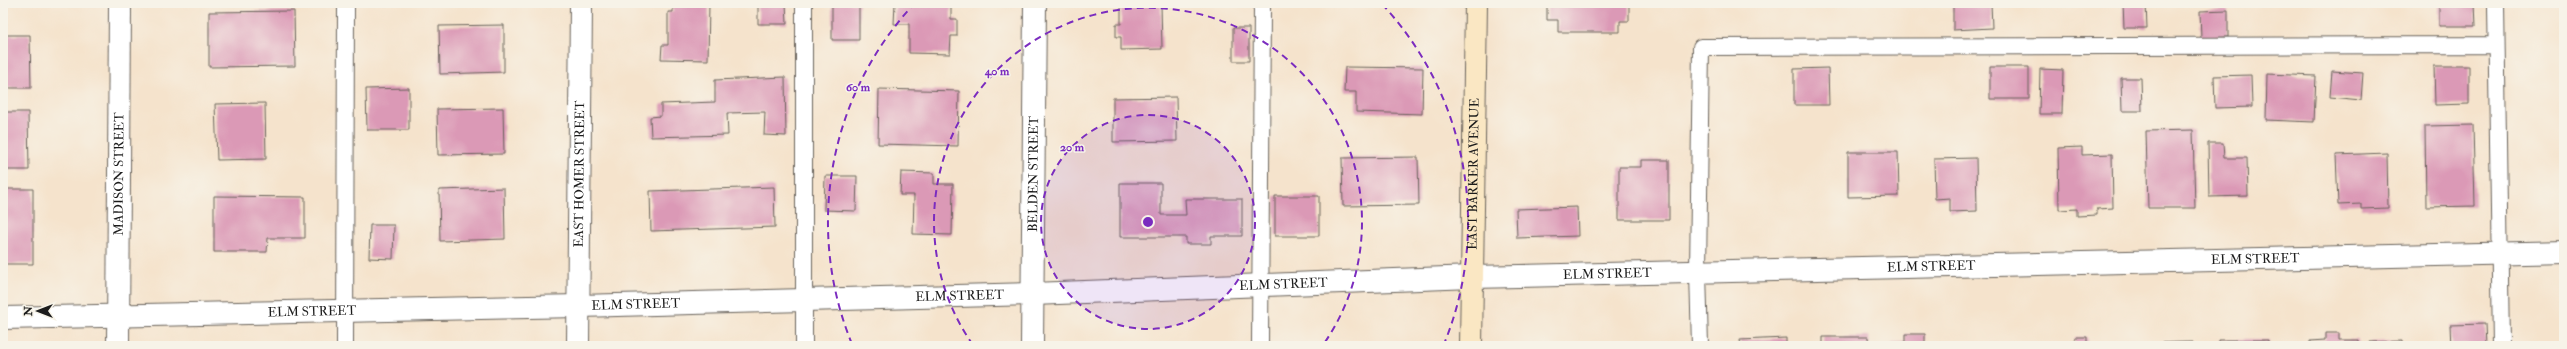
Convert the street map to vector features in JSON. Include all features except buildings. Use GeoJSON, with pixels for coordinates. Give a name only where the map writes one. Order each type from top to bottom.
{"type":"FeatureCollection","features":[{"type":"Feature","properties":{"kind":"street","name":"MADISON STREET"},"geometry":{"type":"LineString","coordinates":[[118,346],[120,3]]}},
{"type":"Feature","properties":{"kind":"street","name":"EAST HOMER STREET"},"geometry":{"type":"LineString","coordinates":[[578,346],[581,3]]}},
{"type":"Feature","properties":{"kind":"street","name":"BELDEN STREET"},"geometry":{"type":"LineString","coordinates":[[1032,346],[1036,3]]}},
{"type":"Feature","properties":{"kind":"street","name":"EAST BARKER AVENUE"},"geometry":{"type":"LineString","coordinates":[[1471,346],[1476,3]]}},
{"type":"Feature","properties":{"kind":"street","name":"ELM STREET"},"geometry":{"type":"LineString","coordinates":[[3,318],[579,306],[1033,294],[1472,277],[2564,252]]}},
{"type":"Feature","properties":{"kind":"lane"},"geometry":{"type":"LineString","coordinates":[[345,346],[346,3]]}},
{"type":"Feature","properties":{"kind":"lane"},"geometry":{"type":"LineString","coordinates":[[804,3],[804,346]]}},
{"type":"Feature","properties":{"kind":"lane"},"geometry":{"type":"LineString","coordinates":[[1260,346],[1262,3]]}},
{"type":"Feature","properties":{"kind":"lane"},"geometry":{"type":"LineString","coordinates":[[2496,3],[2501,254],[2501,346]]}},
{"type":"Feature","properties":{"kind":"lane"},"geometry":{"type":"LineString","coordinates":[[1700,346],[1698,272],[1701,47],[2496,45]]}}]}
